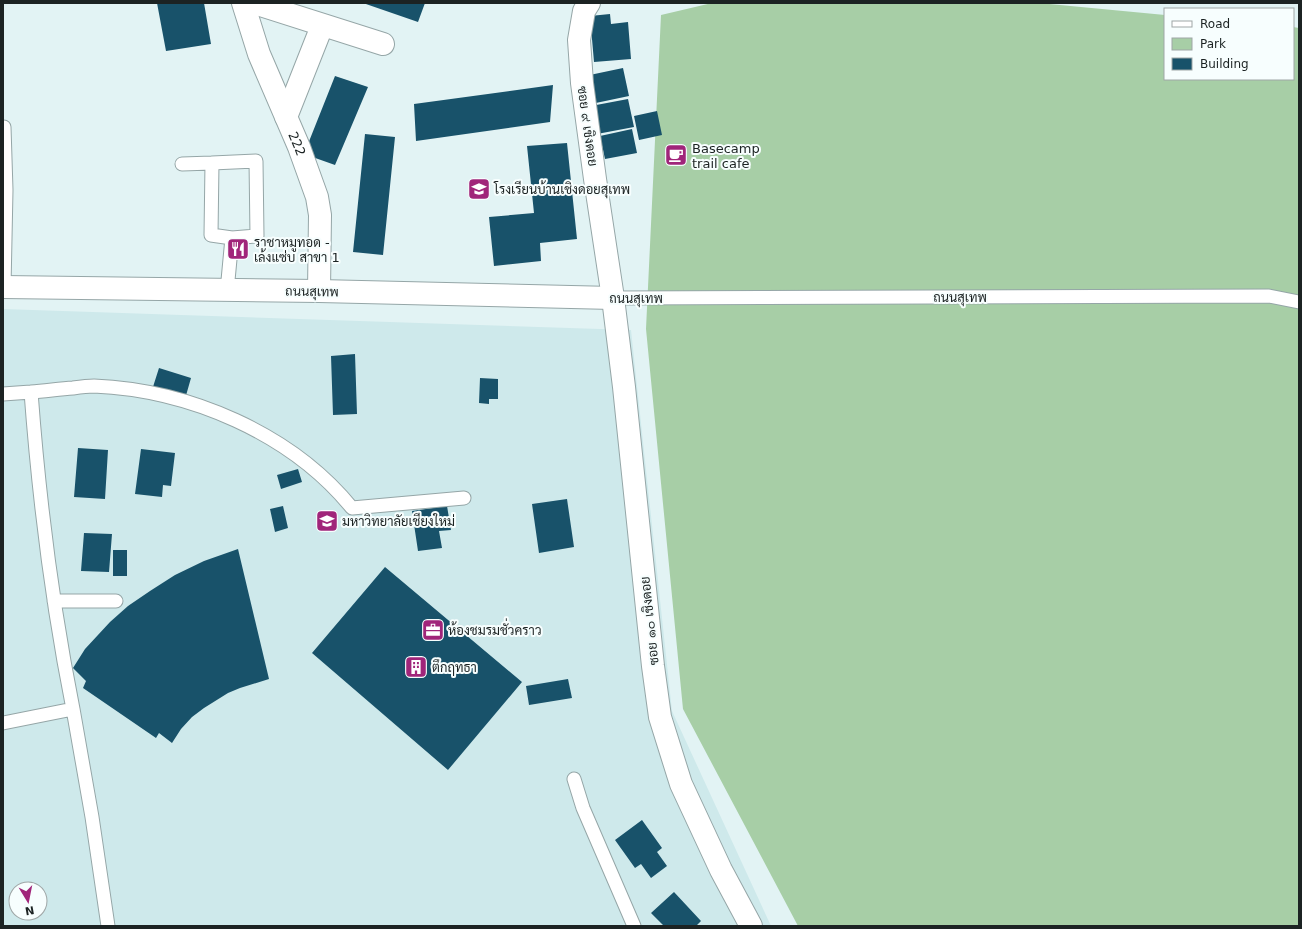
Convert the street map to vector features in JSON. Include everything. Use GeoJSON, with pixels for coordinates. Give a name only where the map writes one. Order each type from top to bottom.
{"type":"FeatureCollection","features":[{"type":"Feature","properties":{"kind":"street","name":"222"},"geometry":{"type":"LineString","coordinates":[[244,3],[259,54],[299,147],[318,197],[320,215],[319,291]]}},
{"type":"Feature","properties":{"kind":"street"},"geometry":{"type":"LineString","coordinates":[[254,3],[322,26],[383,44]]}},
{"type":"Feature","properties":{"kind":"street","name":"ซอย ๙ เชิงดอย"},"geometry":{"type":"LineString","coordinates":[[589,3],[584,12],[579,40],[582,83],[613,298]]}},
{"type":"Feature","properties":{"kind":"street"},"geometry":{"type":"LineString","coordinates":[[286,117],[322,26]]}},
{"type":"Feature","properties":{"kind":"street","name":"ถนนสุเทพ"},"geometry":{"type":"LineString","coordinates":[[3,287],[319,291],[613,298]]}},
{"type":"Feature","properties":{"kind":"street","name":"ซอย ๑๐ เชิงดอย"},"geometry":{"type":"LineString","coordinates":[[613,298],[636,487],[653,666],[660,716],[681,784],[721,870],[751,926]]}},
{"type":"Feature","properties":{"kind":"lane"},"geometry":{"type":"LineString","coordinates":[[3,287],[6,190],[4,127]]}},
{"type":"Feature","properties":{"kind":"lane"},"geometry":{"type":"LineString","coordinates":[[182,164],[256,161],[257,236],[232,238],[211,235],[212,163]]}},
{"type":"Feature","properties":{"kind":"lane"},"geometry":{"type":"LineString","coordinates":[[227,291],[232,238]]}},
{"type":"Feature","properties":{"kind":"lane","name":"ถนนสุเทพ"},"geometry":{"type":"LineString","coordinates":[[613,298],[1269,296],[1299,302]]}},
{"type":"Feature","properties":{"kind":"lane"},"geometry":{"type":"LineString","coordinates":[[3,394],[93,386],[147,392],[195,404],[236,421],[272,440],[301,460],[323,478],[352,508],[464,498]]}},
{"type":"Feature","properties":{"kind":"lane"},"geometry":{"type":"LineString","coordinates":[[30,392],[37,467],[54,601],[64,667],[92,817],[108,926]]}},
{"type":"Feature","properties":{"kind":"lane"},"geometry":{"type":"LineString","coordinates":[[54,601],[116,601]]}},
{"type":"Feature","properties":{"kind":"lane"},"geometry":{"type":"LineString","coordinates":[[3,723],[73,709]]}},
{"type":"Feature","properties":{"kind":"lane"},"geometry":{"type":"LineString","coordinates":[[574,779],[583,808],[634,926]]}},
{"type":"Feature","properties":{"kind":"shaded area","name":"มหาวิทยาลัยเชียงใหม่"},"geometry":{"type":"Polygon","coordinates":[[[3,309],[631,330],[672,711],[771,926],[3,926],[3,309]]]}},
{"type":"Feature","properties":{"kind":"green space"},"geometry":{"type":"Polygon","coordinates":[[[712,3],[1039,3],[1164,15],[1164,80],[1294,80],[1294,27],[1299,28],[1299,926],[798,926],[683,709],[646,329],[661,15],[712,3]]]}},
{"type":"Feature","properties":{"kind":"building"},"geometry":{"type":"Polygon","coordinates":[[[157,3],[204,3],[211,44],[166,51],[157,3]]]}},
{"type":"Feature","properties":{"kind":"building"},"geometry":{"type":"Polygon","coordinates":[[[363,3],[425,3],[418,22],[363,3]]]}},
{"type":"Feature","properties":{"kind":"building"},"geometry":{"type":"Polygon","coordinates":[[[610,14],[611,24],[628,22],[631,59],[594,62],[590,16],[610,14]]]}},
{"type":"Feature","properties":{"kind":"building"},"geometry":{"type":"Polygon","coordinates":[[[623,68],[629,96],[591,104],[585,76],[623,68]]]}},
{"type":"Feature","properties":{"kind":"building"},"geometry":{"type":"Polygon","coordinates":[[[335,76],[368,87],[335,165],[304,154],[335,76]]]}},
{"type":"Feature","properties":{"kind":"building"},"geometry":{"type":"Polygon","coordinates":[[[553,85],[550,122],[416,141],[414,104],[553,85]]]}},
{"type":"Feature","properties":{"kind":"building"},"geometry":{"type":"Polygon","coordinates":[[[628,99],[634,127],[597,134],[591,106],[628,99]]]}},
{"type":"Feature","properties":{"kind":"building"},"geometry":{"type":"Polygon","coordinates":[[[657,111],[662,135],[639,140],[634,116],[657,111]]]}},
{"type":"Feature","properties":{"kind":"building"},"geometry":{"type":"Polygon","coordinates":[[[632,129],[637,153],[605,159],[600,136],[632,129]]]}},
{"type":"Feature","properties":{"kind":"building"},"geometry":{"type":"Polygon","coordinates":[[[365,134],[395,137],[383,255],[353,252],[365,134]]]}},
{"type":"Feature","properties":{"kind":"building"},"geometry":{"type":"Polygon","coordinates":[[[567,143],[577,239],[540,243],[541,261],[494,266],[489,217],[534,213],[527,146],[567,143]]]}},
{"type":"Feature","properties":{"kind":"building"},"geometry":{"type":"Polygon","coordinates":[[[355,354],[357,414],[333,415],[331,356],[355,354]]]}},
{"type":"Feature","properties":{"kind":"building"},"geometry":{"type":"Polygon","coordinates":[[[159,368],[191,378],[185,399],[152,390],[159,368]]]}},
{"type":"Feature","properties":{"kind":"building"},"geometry":{"type":"Polygon","coordinates":[[[480,378],[498,379],[498,399],[489,399],[489,404],[479,403],[480,378]]]}},
{"type":"Feature","properties":{"kind":"building"},"geometry":{"type":"Polygon","coordinates":[[[78,448],[108,450],[105,499],[74,497],[78,448]]]}},
{"type":"Feature","properties":{"kind":"building"},"geometry":{"type":"Polygon","coordinates":[[[141,449],[175,453],[171,486],[163,485],[162,497],[135,494],[141,449]]]}},
{"type":"Feature","properties":{"kind":"building"},"geometry":{"type":"Polygon","coordinates":[[[298,469],[302,482],[281,489],[277,475],[298,469]]]}},
{"type":"Feature","properties":{"kind":"building"},"geometry":{"type":"Polygon","coordinates":[[[567,499],[574,547],[539,553],[532,504],[567,499]]]}},
{"type":"Feature","properties":{"kind":"building"},"geometry":{"type":"Polygon","coordinates":[[[283,506],[288,528],[275,532],[270,509],[283,506]]]}},
{"type":"Feature","properties":{"kind":"building"},"geometry":{"type":"Polygon","coordinates":[[[447,506],[451,530],[439,531],[442,548],[418,551],[412,511],[447,506]]]}},
{"type":"Feature","properties":{"kind":"building"},"geometry":{"type":"Polygon","coordinates":[[[84,533],[112,534],[109,572],[81,571],[84,533]]]}},
{"type":"Feature","properties":{"kind":"building"},"geometry":{"type":"Polygon","coordinates":[[[238,549],[269,679],[228,693],[204,708],[192,717],[181,729],[172,743],[159,733],[156,738],[83,688],[86,681],[73,668],[85,649],[110,622],[128,606],[175,575],[204,561],[238,549]]]}},
{"type":"Feature","properties":{"kind":"building"},"geometry":{"type":"Polygon","coordinates":[[[113,550],[127,550],[127,576],[113,576],[113,550]]]}},
{"type":"Feature","properties":{"kind":"building","name":"ตึกฤทธา"},"geometry":{"type":"Polygon","coordinates":[[[385,567],[522,682],[448,770],[312,653],[385,567]]]}},
{"type":"Feature","properties":{"kind":"building"},"geometry":{"type":"Polygon","coordinates":[[[568,679],[572,698],[529,705],[526,686],[568,679]]]}},
{"type":"Feature","properties":{"kind":"building"},"geometry":{"type":"Polygon","coordinates":[[[642,820],[662,848],[657,852],[667,866],[651,878],[641,864],[635,868],[615,840],[642,820]]]}},
{"type":"Feature","properties":{"kind":"building"},"geometry":{"type":"Polygon","coordinates":[[[674,892],[701,921],[696,926],[664,926],[651,913],[674,892]]]}},
{"type":"Feature","properties":{"kind":"place","name":"Basecamp trail cafe"},"geometry":{"type":"Point","coordinates":[676,155]}},
{"type":"Feature","properties":{"kind":"place","name":"โรงเรียนบ้านเชิงดอยสุเทพ"},"geometry":{"type":"Point","coordinates":[479,189]}},
{"type":"Feature","properties":{"kind":"place","name":"ราชาหมูทอด - เล้งแซ่บ สาขา 1"},"geometry":{"type":"Point","coordinates":[238,249]}},
{"type":"Feature","properties":{"kind":"place","name":"มหาวิทยาลัยเชียงใหม่"},"geometry":{"type":"Point","coordinates":[327,521]}},
{"type":"Feature","properties":{"kind":"place","name":"ห้องชมรมชั่วคราว"},"geometry":{"type":"Point","coordinates":[433,630]}},
{"type":"Feature","properties":{"kind":"place","name":"ตึกฤทธา"},"geometry":{"type":"Point","coordinates":[416,667]}}]}
